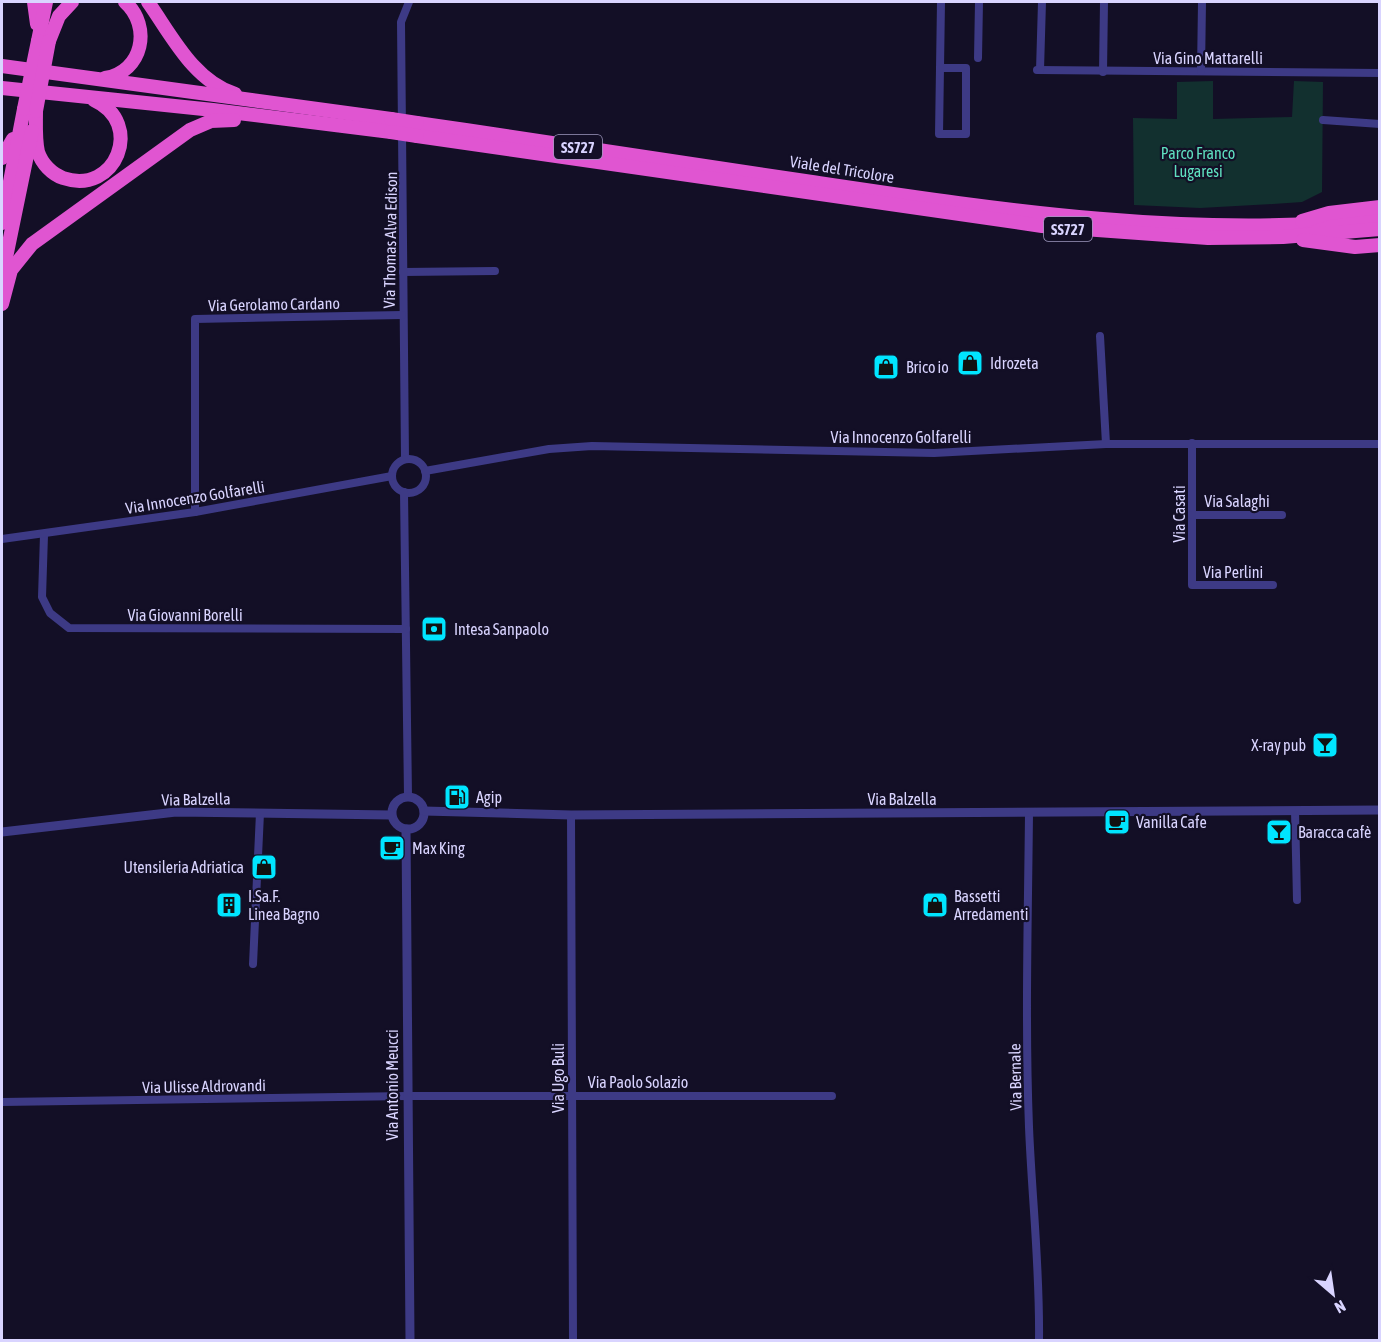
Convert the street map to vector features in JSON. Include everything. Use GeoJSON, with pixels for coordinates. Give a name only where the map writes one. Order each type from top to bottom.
{"type":"FeatureCollection","features":[{"type":"Feature","properties":{"kind":"highway"},"geometry":{"type":"LineString","coordinates":[[34,2],[44,41]]}},
{"type":"Feature","properties":{"kind":"highway"},"geometry":{"type":"LineString","coordinates":[[44,41],[46,2]]}},
{"type":"Feature","properties":{"kind":"highway"},"geometry":{"type":"LineString","coordinates":[[2,279],[30,110],[44,41],[58,2]]}},
{"type":"Feature","properties":{"kind":"highway"},"geometry":{"type":"LineString","coordinates":[[44,41],[59,16],[72,2]]}},
{"type":"Feature","properties":{"kind":"highway"},"geometry":{"type":"LineString","coordinates":[[148,2],[194,67],[212,83],[234,94],[301,116]]}},
{"type":"Feature","properties":{"kind":"highway"},"geometry":{"type":"LineString","coordinates":[[94,79],[108,78],[121,72],[136,56],[142,35],[139,21],[128,5]]}},
{"type":"Feature","properties":{"kind":"highway"},"geometry":{"type":"LineString","coordinates":[[2,66],[94,79],[301,116]]}},
{"type":"Feature","properties":{"kind":"highway"},"geometry":{"type":"LineString","coordinates":[[2,88],[213,110],[301,116]]}},
{"type":"Feature","properties":{"kind":"highway"},"geometry":{"type":"LineString","coordinates":[[30,110],[39,155],[47,168],[58,176],[72,181],[86,181],[100,176],[111,167],[118,155],[121,141],[119,126],[113,113],[103,104],[90,98]]}},
{"type":"Feature","properties":{"kind":"highway"},"geometry":{"type":"LineString","coordinates":[[2,223],[17,144],[30,110]]}},
{"type":"Feature","properties":{"kind":"highway"},"geometry":{"type":"LineString","coordinates":[[2,158],[30,110]]}},
{"type":"Feature","properties":{"kind":"highway"},"geometry":{"type":"LineString","coordinates":[[2,304],[11,270],[32,244],[190,130],[222,119],[275,125],[301,116]]}},
{"type":"Feature","properties":{"kind":"highway","name":"Viale del Tricolore"},"geometry":{"type":"LineString","coordinates":[[301,116],[417,129],[759,179],[1042,226],[1150,236],[1380,229]]}},
{"type":"Feature","properties":{"kind":"highway"},"geometry":{"type":"LineString","coordinates":[[1286,231],[1329,213],[1380,207]]}},
{"type":"Feature","properties":{"kind":"highway","name":"Viale del Tricolore"},"geometry":{"type":"LineString","coordinates":[[1286,231],[1380,219]]}},
{"type":"Feature","properties":{"kind":"highway"},"geometry":{"type":"LineString","coordinates":[[1286,231],[1355,247],[1380,245]]}},
{"type":"Feature","properties":{"kind":"street","name":"Via Thomas Alva Edison"},"geometry":{"type":"LineString","coordinates":[[405,459],[401,22],[409,2]]}},
{"type":"Feature","properties":{"kind":"street"},"geometry":{"type":"LineString","coordinates":[[940,68],[966,68],[966,134],[939,134],[940,68],[941,2]]}},
{"type":"Feature","properties":{"kind":"street"},"geometry":{"type":"LineString","coordinates":[[978,58],[979,2]]}},
{"type":"Feature","properties":{"kind":"street","name":"Via Gino Mattarelli"},"geometry":{"type":"LineString","coordinates":[[1042,2],[1039,70],[1380,73]]}},
{"type":"Feature","properties":{"kind":"street"},"geometry":{"type":"LineString","coordinates":[[1103,72],[1104,2]]}},
{"type":"Feature","properties":{"kind":"street"},"geometry":{"type":"LineString","coordinates":[[1201,71],[1202,2]]}},
{"type":"Feature","properties":{"kind":"street"},"geometry":{"type":"LineString","coordinates":[[1323,120],[1380,124]]}},
{"type":"Feature","properties":{"kind":"street"},"geometry":{"type":"LineString","coordinates":[[403,272],[495,271]]}},
{"type":"Feature","properties":{"kind":"street","name":"Via Gerolamo Cardano"},"geometry":{"type":"LineString","coordinates":[[195,512],[195,319],[402,315]]}},
{"type":"Feature","properties":{"kind":"street"},"geometry":{"type":"LineString","coordinates":[[1100,336],[1106,444]]}},
{"type":"Feature","properties":{"kind":"street","name":"Via Casati"},"geometry":{"type":"LineString","coordinates":[[1192,443],[1192,585]]}},
{"type":"Feature","properties":{"kind":"street","name":"Via Innocenzo Golfarelli"},"geometry":{"type":"LineString","coordinates":[[425,471],[549,449],[592,446],[934,453],[1106,444],[1380,444]]}},
{"type":"Feature","properties":{"kind":"street"},"geometry":{"type":"LineString","coordinates":[[405,459],[415,460],[425,471],[423,485],[415,491],[404,492],[395,486],[392,476],[394,467],[405,459]]}},
{"type":"Feature","properties":{"kind":"street","name":"Via Innocenzo Golfarelli"},"geometry":{"type":"LineString","coordinates":[[2,539],[44,535],[195,512],[392,476]]}},
{"type":"Feature","properties":{"kind":"street"},"geometry":{"type":"LineString","coordinates":[[404,492],[408,796]]}},
{"type":"Feature","properties":{"kind":"street","name":"Via Salaghi"},"geometry":{"type":"LineString","coordinates":[[1192,515],[1282,515]]}},
{"type":"Feature","properties":{"kind":"street","name":"Via Giovanni Borelli"},"geometry":{"type":"LineString","coordinates":[[44,535],[42,597],[50,613],[69,628],[406,629]]}},
{"type":"Feature","properties":{"kind":"street","name":"Via Perlini"},"geometry":{"type":"LineString","coordinates":[[1192,585],[1274,585]]}},
{"type":"Feature","properties":{"kind":"street"},"geometry":{"type":"LineString","coordinates":[[408,796],[420,802],[424,811],[420,825],[406,829],[396,825],[391,815],[394,804],[408,796]]}},
{"type":"Feature","properties":{"kind":"street","name":"Via Balzella"},"geometry":{"type":"LineString","coordinates":[[424,811],[571,815],[1380,810]]}},
{"type":"Feature","properties":{"kind":"street"},"geometry":{"type":"LineString","coordinates":[[1295,811],[1297,900]]}},
{"type":"Feature","properties":{"kind":"street","name":"Via Balzella"},"geometry":{"type":"LineString","coordinates":[[2,832],[176,812],[391,815]]}},
{"type":"Feature","properties":{"kind":"street"},"geometry":{"type":"LineString","coordinates":[[253,964],[260,813]]}},
{"type":"Feature","properties":{"kind":"street","name":"Via Bernale"},"geometry":{"type":"LineString","coordinates":[[1029,813],[1027,1047],[1029,1128],[1040,1276],[1039,1341]]}},
{"type":"Feature","properties":{"kind":"street","name":"Via Ugo Buli"},"geometry":{"type":"LineString","coordinates":[[571,815],[573,1341]]}},
{"type":"Feature","properties":{"kind":"street","name":"Via Antonio Meucci"},"geometry":{"type":"LineString","coordinates":[[406,829],[411,1341]]}},
{"type":"Feature","properties":{"kind":"street","name":"Via Paolo Solazio"},"geometry":{"type":"LineString","coordinates":[[408,1096],[832,1096]]}},
{"type":"Feature","properties":{"kind":"street","name":"Via Ulisse Aldrovandi"},"geometry":{"type":"LineString","coordinates":[[2,1102],[408,1096]]}},
{"type":"Feature","properties":{"kind":"green space","name":"Parco Franco Lugaresi"},"geometry":{"type":"Polygon","coordinates":[[[1213,81],[1213,119],[1292,117],[1294,81],[1323,82],[1322,192],[1302,202],[1200,208],[1134,205],[1133,118],[1177,119],[1177,82],[1213,81]]]}},
{"type":"Feature","properties":{"kind":"place","name":"Idrozeta"},"geometry":{"type":"Point","coordinates":[970,363]}},
{"type":"Feature","properties":{"kind":"place","name":"Brico io"},"geometry":{"type":"Point","coordinates":[886,367]}},
{"type":"Feature","properties":{"kind":"place","name":"Intesa Sanpaolo"},"geometry":{"type":"Point","coordinates":[434,629]}},
{"type":"Feature","properties":{"kind":"place","name":"X-ray pub"},"geometry":{"type":"Point","coordinates":[1325,745]}},
{"type":"Feature","properties":{"kind":"place","name":"Agip"},"geometry":{"type":"Point","coordinates":[457,797]}},
{"type":"Feature","properties":{"kind":"place","name":"Vanilla Cafe"},"geometry":{"type":"Point","coordinates":[1117,822]}},
{"type":"Feature","properties":{"kind":"place","name":"Baracca cafè"},"geometry":{"type":"Point","coordinates":[1279,832]}},
{"type":"Feature","properties":{"kind":"place","name":"Max King"},"geometry":{"type":"Point","coordinates":[392,848]}},
{"type":"Feature","properties":{"kind":"place","name":"Utensileria Adriatica"},"geometry":{"type":"Point","coordinates":[264,867]}},
{"type":"Feature","properties":{"kind":"place","name":"I.Sa.F. Linea Bagno"},"geometry":{"type":"Point","coordinates":[229,905]}},
{"type":"Feature","properties":{"kind":"place","name":"Bassetti Arredamenti"},"geometry":{"type":"Point","coordinates":[935,905]}}]}
